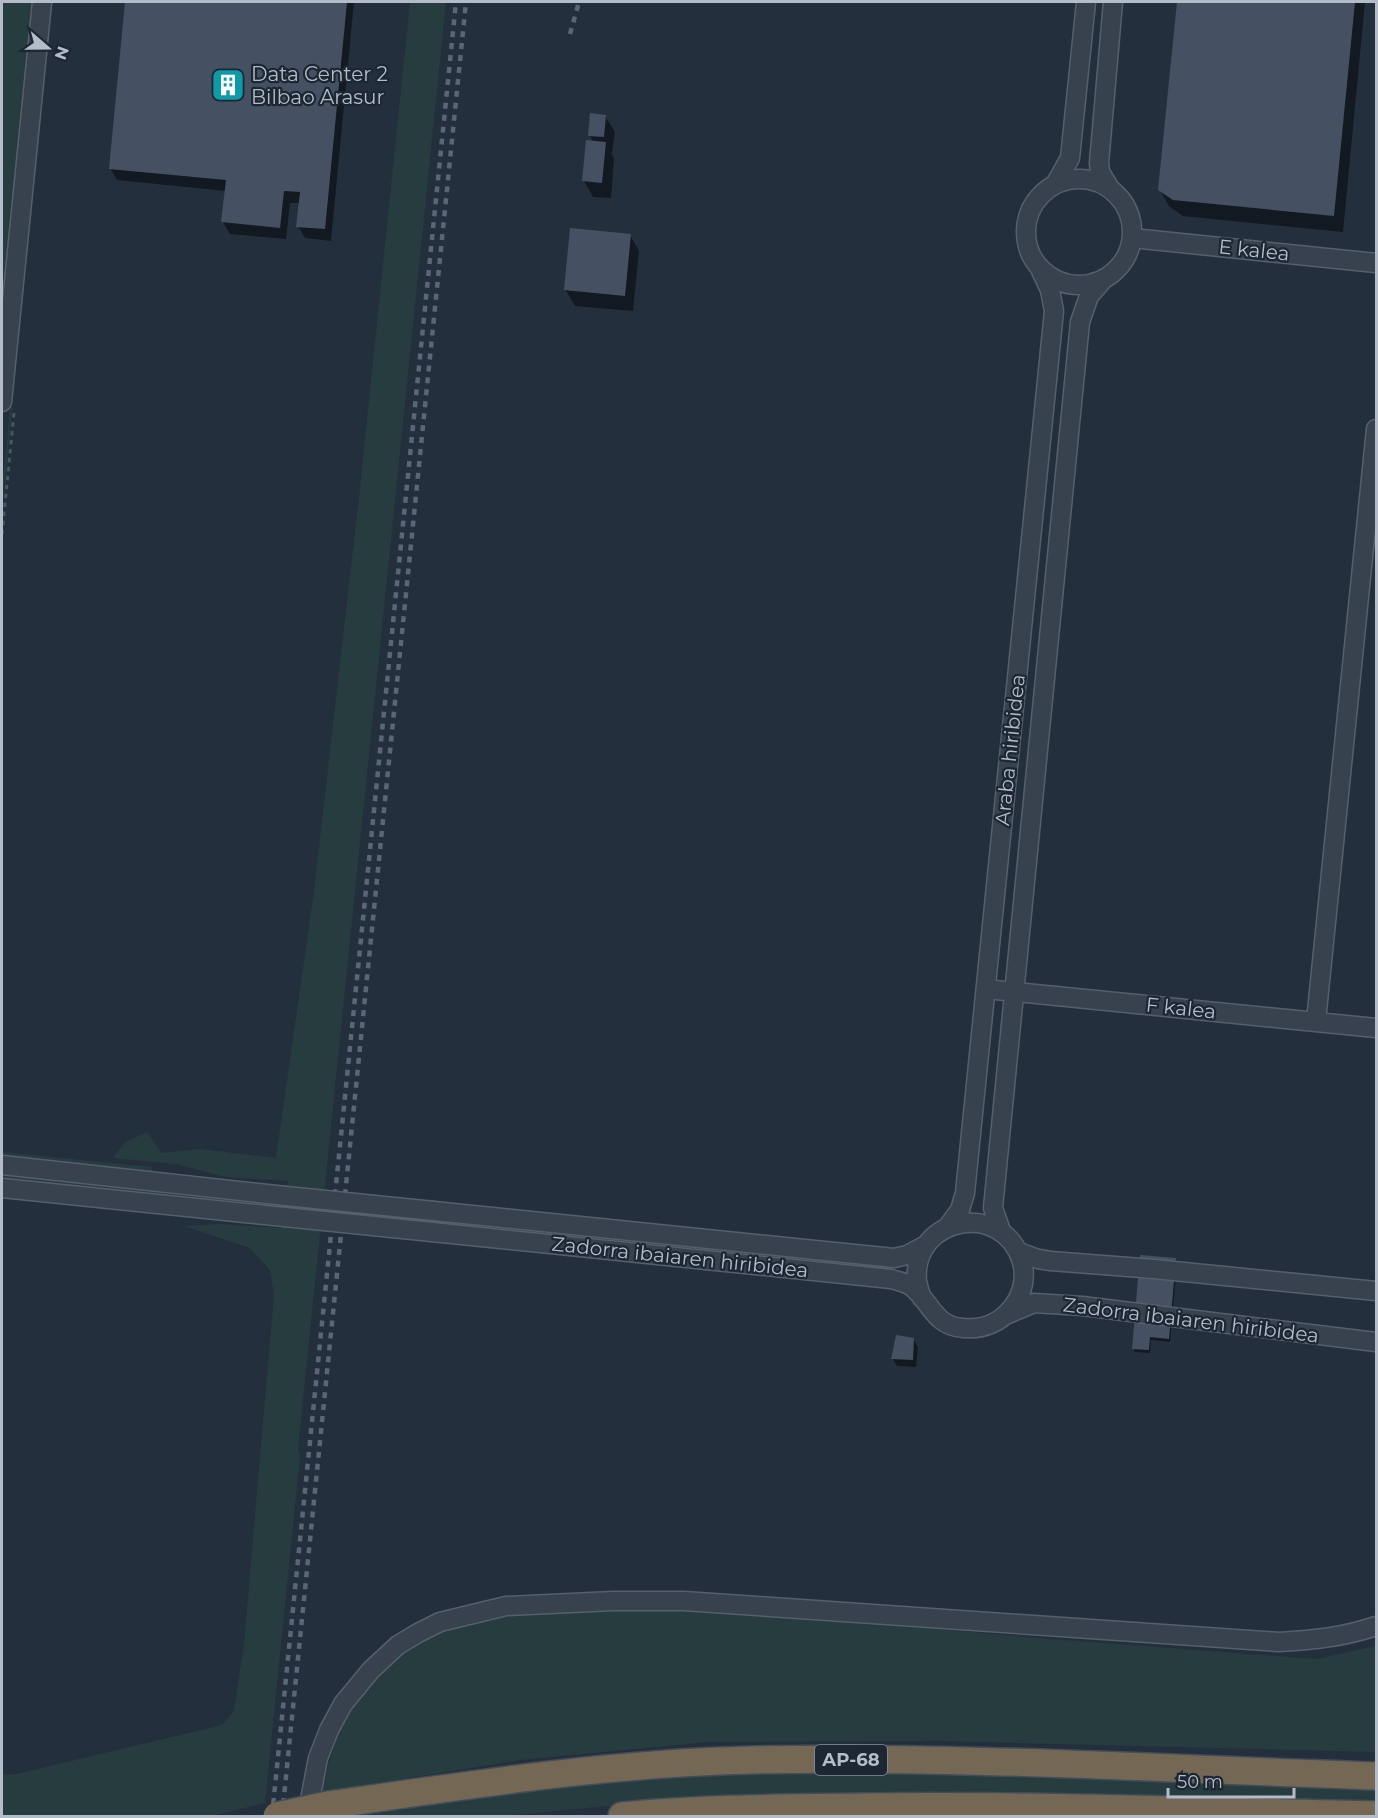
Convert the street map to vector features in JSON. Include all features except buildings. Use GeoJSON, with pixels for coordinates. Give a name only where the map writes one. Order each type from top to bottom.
{"type":"FeatureCollection","features":[{"type":"Feature","properties":{"kind":"highway","name":"AP-68"},"geometry":{"type":"LineString","coordinates":[[277,1816],[470,1785],[626,1767],[752,1760],[947,1760],[1377,1776]]}},
{"type":"Feature","properties":{"kind":"highway"},"geometry":{"type":"LineString","coordinates":[[622,1816],[760,1809],[950,1806],[1377,1815]]}},
{"type":"Feature","properties":{"kind":"street"},"geometry":{"type":"LineString","coordinates":[[2,402],[42,2]]}},
{"type":"Feature","properties":{"kind":"street"},"geometry":{"type":"LineString","coordinates":[[1086,2],[1070,158],[1056,183],[1038,197],[1028,213],[1025,234],[1030,255],[1041,271],[1061,283],[1079,286],[1101,280],[1116,271],[1129,250],[1132,238],[1128,209],[1109,187],[1100,172],[1099,147],[1113,2]]}},
{"type":"Feature","properties":{"kind":"street"},"geometry":{"type":"LineString","coordinates":[[1056,183],[1078,178],[1097,181],[1109,187]]}},
{"type":"Feature","properties":{"kind":"street","name":"E kalea"},"geometry":{"type":"LineString","coordinates":[[1132,238],[1377,263]]}},
{"type":"Feature","properties":{"kind":"street","name":"Araba hiribidea"},"geometry":{"type":"LineString","coordinates":[[948,1226],[960,1210],[965,1193],[1054,311],[1050,290],[1041,271]]}},
{"type":"Feature","properties":{"kind":"street","name":"Araba hiribidea"},"geometry":{"type":"LineString","coordinates":[[1001,1231],[993,1208],[1080,322],[1089,296],[1101,280]]}},
{"type":"Feature","properties":{"kind":"street"},"geometry":{"type":"LineString","coordinates":[[1316,1022],[1377,429]]}},
{"type":"Feature","properties":{"kind":"street","name":"F kalea"},"geometry":{"type":"LineString","coordinates":[[986,989],[1377,1028]]}},
{"type":"Feature","properties":{"kind":"street","name":"Zadorra ibaiaren hiribidea"},"geometry":{"type":"LineString","coordinates":[[2,1165],[894,1258],[907,1255],[926,1245]]}},
{"type":"Feature","properties":{"kind":"street","name":"Zadorra ibaiaren hiribidea"},"geometry":{"type":"LineString","coordinates":[[2,1188],[891,1279],[912,1287],[922,1298]]}},
{"type":"Feature","properties":{"kind":"street"},"geometry":{"type":"LineString","coordinates":[[966,1222],[984,1223],[1001,1231],[1019,1252],[1024,1268],[1023,1285],[1018,1300],[1008,1314],[994,1324],[978,1329],[961,1328],[945,1322],[932,1312],[922,1298],[917,1280],[919,1262],[926,1245],[948,1226],[966,1222]]}},
{"type":"Feature","properties":{"kind":"street"},"geometry":{"type":"LineString","coordinates":[[1019,1252],[1051,1261],[1377,1292]]}},
{"type":"Feature","properties":{"kind":"street","name":"Zadorra ibaiaren hiribidea"},"geometry":{"type":"LineString","coordinates":[[1008,1314],[1034,1303],[1082,1306],[1377,1342]]}},
{"type":"Feature","properties":{"kind":"street"},"geometry":{"type":"LineString","coordinates":[[317,1811],[318,1758],[343,1704],[371,1670],[398,1645],[440,1622],[506,1606],[613,1601],[684,1601],[1279,1642],[1353,1635],[1377,1626]]}},
{"type":"Feature","properties":{"kind":"green space"},"geometry":{"type":"Polygon","coordinates":[[[2,2],[32,2],[2,304],[2,2]]]}},
{"type":"Feature","properties":{"kind":"green space"},"geometry":{"type":"Polygon","coordinates":[[[51,2],[53,2],[2,509],[2,490],[51,2]]]}},
{"type":"Feature","properties":{"kind":"green space"},"geometry":{"type":"Polygon","coordinates":[[[410,2],[446,2],[298,1449],[300,1457],[265,1803],[211,1816],[2,1816],[2,1774],[12,1775],[222,1725],[234,1711],[244,1644],[274,1294],[270,1270],[250,1248],[184,1226],[218,1224],[283,1228],[288,1181],[226,1177],[175,1164],[113,1158],[125,1142],[147,1132],[162,1153],[200,1149],[276,1158],[314,891],[360,488],[410,2]]]}},
{"type":"Feature","properties":{"kind":"green space"},"geometry":{"type":"Polygon","coordinates":[[[2,1152],[152,1167],[152,1172],[2,1157],[2,1152]]]}},
{"type":"Feature","properties":{"kind":"green space"},"geometry":{"type":"Polygon","coordinates":[[[2,1174],[163,1191],[163,1196],[2,1180],[2,1174]]]}},
{"type":"Feature","properties":{"kind":"green space"},"geometry":{"type":"Polygon","coordinates":[[[607,1611],[739,1611],[1025,1637],[1316,1659],[1376,1646],[1376,1752],[942,1741],[708,1742],[521,1760],[321,1792],[337,1739],[351,1709],[375,1677],[402,1653],[431,1636],[463,1625],[497,1618],[607,1611]]]}},
{"type":"Feature","properties":{"kind":"green space"},"geometry":{"type":"Polygon","coordinates":[[[750,1771],[1027,1774],[1376,1789],[1376,1802],[816,1794],[596,1807],[506,1816],[353,1816],[475,1794],[573,1783],[750,1771]]]}},
{"type":"Feature","properties":{"kind":"railway"},"geometry":{"type":"LineString","coordinates":[[272,1816],[456,2]]}},
{"type":"Feature","properties":{"kind":"railway"},"geometry":{"type":"LineString","coordinates":[[282,1816],[466,2]]}},
{"type":"Feature","properties":{"kind":"railway"},"geometry":{"type":"LineString","coordinates":[[570,34],[579,2]]}},
{"type":"Feature","properties":{"kind":"place","name":"Data Center 2 Bilbao Arasur"},"geometry":{"type":"Point","coordinates":[228,85]}}]}
